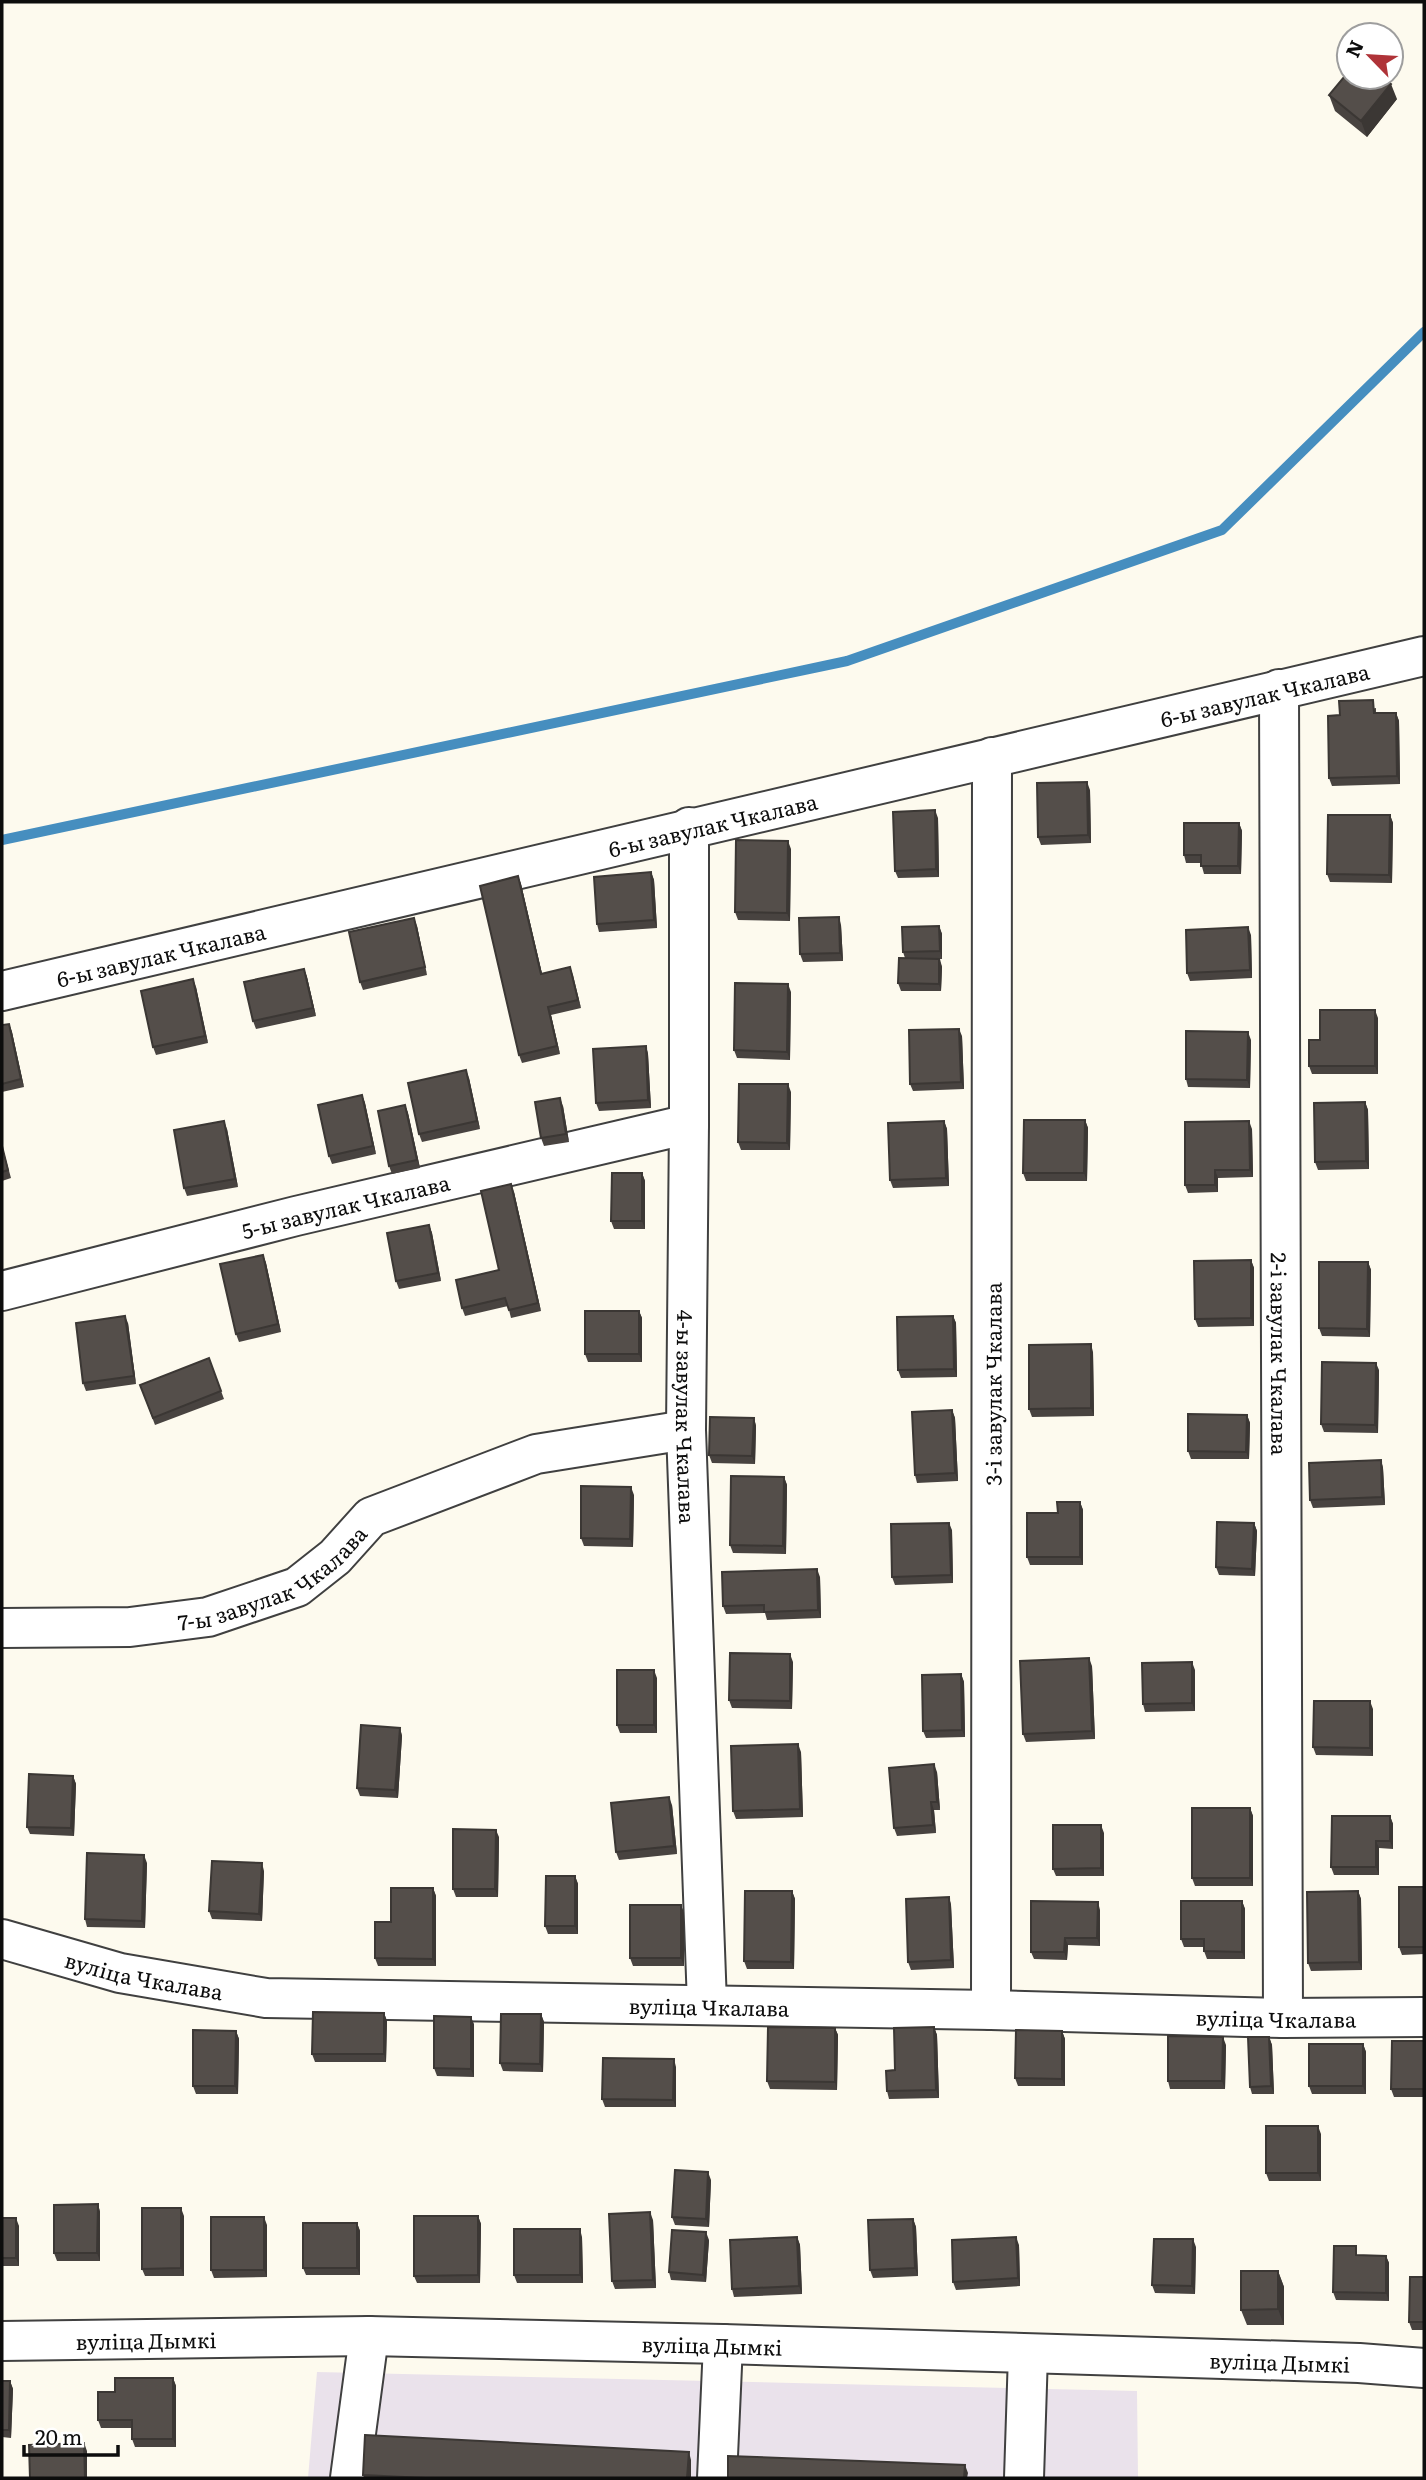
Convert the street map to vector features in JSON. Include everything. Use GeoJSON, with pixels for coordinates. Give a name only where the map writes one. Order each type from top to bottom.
{"type":"FeatureCollection","features":[{"type":"Feature","properties":{"kind":"street","name":"6-ы завулак Чкалава"},"geometry":{"type":"LineString","coordinates":[[2,991],[1424,656]]}},
{"type":"Feature","properties":{"kind":"street","name":"2-і завулак Чкалава"},"geometry":{"type":"LineString","coordinates":[[1279,689],[1283,2018]]}},
{"type":"Feature","properties":{"kind":"street","name":"3-і завулак Чкалава"},"geometry":{"type":"LineString","coordinates":[[990,2010],[992,757]]}},
{"type":"Feature","properties":{"kind":"street","name":"4-ы завулак Чкалава"},"geometry":{"type":"LineString","coordinates":[[689,827],[690,1124],[686,1430],[707,2004]]}},
{"type":"Feature","properties":{"kind":"street","name":"5-ы завулак Чкалава"},"geometry":{"type":"LineString","coordinates":[[2,1291],[310,1213],[690,1124]]}},
{"type":"Feature","properties":{"kind":"street","name":"7-ы завулак Чкалава"},"geometry":{"type":"LineString","coordinates":[[2,1628],[130,1628],[208,1617],[297,1587],[335,1557],[371,1517],[536,1454],[686,1430]]}},
{"type":"Feature","properties":{"kind":"street","name":"вуліца Чкалава"},"geometry":{"type":"LineString","coordinates":[[2,1939],[120,1973],[266,1998],[707,2004],[1283,2018],[1424,2017]]}},
{"type":"Feature","properties":{"kind":"street","name":"вуліца Дымкі"},"geometry":{"type":"LineString","coordinates":[[2,2341],[369,2336],[1345,2362],[1424,2368]]}},
{"type":"Feature","properties":{"kind":"street"},"geometry":{"type":"LineString","coordinates":[[351,2478],[369,2336]]}},
{"type":"Feature","properties":{"kind":"street"},"geometry":{"type":"LineString","coordinates":[[717,2478],[723,2344]]}},
{"type":"Feature","properties":{"kind":"street"},"geometry":{"type":"LineString","coordinates":[[1024,2478],[1028,2354]]}},
{"type":"Feature","properties":{"kind":"shaded area"},"geometry":{"type":"Polygon","coordinates":[[[317,2372],[1137,2391],[1138,2478],[308,2478],[317,2372]]]}},
{"type":"Feature","properties":{"kind":"building"},"geometry":{"type":"Polygon","coordinates":[[[1335,88],[1335,91],[1385,91],[1361,121],[1329,95],[1335,88]]]}},
{"type":"Feature","properties":{"kind":"building"},"geometry":{"type":"Polygon","coordinates":[[[1373,700],[1374,713],[1396,713],[1397,776],[1329,778],[1328,716],[1340,715],[1339,701],[1373,700]]]}},
{"type":"Feature","properties":{"kind":"building"},"geometry":{"type":"Polygon","coordinates":[[[1087,782],[1088,835],[1038,837],[1037,783],[1087,782]]]}},
{"type":"Feature","properties":{"kind":"building"},"geometry":{"type":"Polygon","coordinates":[[[935,810],[936,869],[895,871],[893,812],[935,810]]]}},
{"type":"Feature","properties":{"kind":"building"},"geometry":{"type":"Polygon","coordinates":[[[1328,815],[1390,815],[1389,875],[1327,874],[1328,815]]]}},
{"type":"Feature","properties":{"kind":"building"},"geometry":{"type":"Polygon","coordinates":[[[1184,823],[1239,823],[1238,866],[1201,866],[1201,855],[1184,855],[1184,823]]]}},
{"type":"Feature","properties":{"kind":"building"},"geometry":{"type":"Polygon","coordinates":[[[736,840],[788,841],[787,913],[735,912],[736,840]]]}},
{"type":"Feature","properties":{"kind":"building"},"geometry":{"type":"Polygon","coordinates":[[[651,872],[654,920],[597,924],[594,877],[651,872]]]}},
{"type":"Feature","properties":{"kind":"building"},"geometry":{"type":"Polygon","coordinates":[[[518,876],[541,974],[570,967],[578,1000],[548,1007],[557,1046],[519,1055],[480,886],[518,876]]]}},
{"type":"Feature","properties":{"kind":"building"},"geometry":{"type":"Polygon","coordinates":[[[839,917],[840,953],[800,954],[799,918],[839,917]]]}},
{"type":"Feature","properties":{"kind":"building"},"geometry":{"type":"Polygon","coordinates":[[[414,918],[425,967],[360,982],[349,932],[414,918]]]}},
{"type":"Feature","properties":{"kind":"building"},"geometry":{"type":"Polygon","coordinates":[[[939,926],[940,951],[903,952],[902,927],[939,926]]]}},
{"type":"Feature","properties":{"kind":"building"},"geometry":{"type":"Polygon","coordinates":[[[1248,927],[1250,970],[1187,973],[1186,930],[1248,927]]]}},
{"type":"Feature","properties":{"kind":"building"},"geometry":{"type":"Polygon","coordinates":[[[899,958],[939,959],[939,984],[898,983],[899,958]]]}},
{"type":"Feature","properties":{"kind":"building"},"geometry":{"type":"Polygon","coordinates":[[[304,969],[313,1008],[253,1021],[244,982],[304,969]]]}},
{"type":"Feature","properties":{"kind":"building"},"geometry":{"type":"Polygon","coordinates":[[[193,979],[205,1036],[153,1047],[141,991],[193,979]]]}},
{"type":"Feature","properties":{"kind":"building"},"geometry":{"type":"Polygon","coordinates":[[[735,983],[788,984],[787,1052],[734,1050],[735,983]]]}},
{"type":"Feature","properties":{"kind":"building"},"geometry":{"type":"Polygon","coordinates":[[[1320,1010],[1375,1010],[1375,1066],[1309,1066],[1309,1040],[1320,1040],[1320,1010]]]}},
{"type":"Feature","properties":{"kind":"building"},"geometry":{"type":"Polygon","coordinates":[[[9,1024],[21,1079],[2,1084],[2,1025],[9,1024]]]}},
{"type":"Feature","properties":{"kind":"building"},"geometry":{"type":"Polygon","coordinates":[[[959,1029],[961,1082],[910,1084],[909,1030],[959,1029]]]}},
{"type":"Feature","properties":{"kind":"building"},"geometry":{"type":"Polygon","coordinates":[[[1186,1031],[1248,1032],[1247,1080],[1186,1079],[1186,1031]]]}},
{"type":"Feature","properties":{"kind":"building"},"geometry":{"type":"Polygon","coordinates":[[[646,1046],[648,1100],[596,1103],[593,1049],[646,1046]]]}},
{"type":"Feature","properties":{"kind":"building"},"geometry":{"type":"Polygon","coordinates":[[[466,1070],[477,1121],[419,1134],[408,1083],[466,1070]]]}},
{"type":"Feature","properties":{"kind":"building"},"geometry":{"type":"Polygon","coordinates":[[[739,1084],[788,1084],[787,1143],[738,1142],[739,1084]]]}},
{"type":"Feature","properties":{"kind":"building"},"geometry":{"type":"Polygon","coordinates":[[[362,1095],[373,1146],[329,1156],[318,1105],[362,1095]]]}},
{"type":"Feature","properties":{"kind":"building"},"geometry":{"type":"Polygon","coordinates":[[[560,1098],[566,1134],[541,1138],[535,1102],[560,1098]]]}},
{"type":"Feature","properties":{"kind":"building"},"geometry":{"type":"Polygon","coordinates":[[[1365,1102],[1366,1161],[1315,1162],[1314,1103],[1365,1102]]]}},
{"type":"Feature","properties":{"kind":"building"},"geometry":{"type":"Polygon","coordinates":[[[405,1105],[417,1160],[389,1166],[378,1111],[405,1105]]]}},
{"type":"Feature","properties":{"kind":"building"},"geometry":{"type":"Polygon","coordinates":[[[1024,1120],[1085,1120],[1084,1173],[1023,1173],[1024,1120]]]}},
{"type":"Feature","properties":{"kind":"building"},"geometry":{"type":"Polygon","coordinates":[[[224,1121],[235,1179],[184,1188],[174,1130],[224,1121]]]}},
{"type":"Feature","properties":{"kind":"building"},"geometry":{"type":"Polygon","coordinates":[[[944,1121],[946,1178],[890,1180],[888,1123],[944,1121]]]}},
{"type":"Feature","properties":{"kind":"building"},"geometry":{"type":"Polygon","coordinates":[[[1249,1121],[1250,1170],[1215,1170],[1215,1185],[1185,1185],[1185,1122],[1249,1121]]]}},
{"type":"Feature","properties":{"kind":"building"},"geometry":{"type":"Polygon","coordinates":[[[2,1146],[8,1170],[2,1172],[2,1146]]]}},
{"type":"Feature","properties":{"kind":"building"},"geometry":{"type":"Polygon","coordinates":[[[612,1173],[642,1173],[642,1221],[611,1221],[612,1173]]]}},
{"type":"Feature","properties":{"kind":"building"},"geometry":{"type":"Polygon","coordinates":[[[511,1184],[538,1303],[509,1310],[505,1298],[462,1308],[456,1280],[499,1270],[481,1191],[511,1184]]]}},
{"type":"Feature","properties":{"kind":"building"},"geometry":{"type":"Polygon","coordinates":[[[429,1225],[438,1273],[396,1281],[387,1233],[429,1225]]]}},
{"type":"Feature","properties":{"kind":"building"},"geometry":{"type":"Polygon","coordinates":[[[263,1255],[278,1324],[236,1334],[220,1264],[263,1255]]]}},
{"type":"Feature","properties":{"kind":"building"},"geometry":{"type":"Polygon","coordinates":[[[1251,1260],[1251,1318],[1195,1319],[1194,1261],[1251,1260]]]}},
{"type":"Feature","properties":{"kind":"building"},"geometry":{"type":"Polygon","coordinates":[[[1319,1262],[1368,1262],[1367,1329],[1319,1328],[1319,1262]]]}},
{"type":"Feature","properties":{"kind":"building"},"geometry":{"type":"Polygon","coordinates":[[[585,1311],[639,1311],[639,1354],[585,1354],[585,1311]]]}},
{"type":"Feature","properties":{"kind":"building"},"geometry":{"type":"Polygon","coordinates":[[[125,1316],[134,1376],[83,1383],[76,1323],[125,1316]]]}},
{"type":"Feature","properties":{"kind":"building"},"geometry":{"type":"Polygon","coordinates":[[[953,1316],[954,1369],[898,1370],[897,1317],[953,1316]]]}},
{"type":"Feature","properties":{"kind":"building"},"geometry":{"type":"Polygon","coordinates":[[[1091,1344],[1091,1408],[1029,1409],[1029,1345],[1091,1344]]]}},
{"type":"Feature","properties":{"kind":"building"},"geometry":{"type":"Polygon","coordinates":[[[209,1358],[221,1391],[153,1418],[140,1385],[209,1358]]]}},
{"type":"Feature","properties":{"kind":"building"},"geometry":{"type":"Polygon","coordinates":[[[1322,1362],[1376,1363],[1375,1425],[1321,1424],[1322,1362]]]}},
{"type":"Feature","properties":{"kind":"building"},"geometry":{"type":"Polygon","coordinates":[[[952,1410],[955,1473],[915,1475],[912,1412],[952,1410]]]}},
{"type":"Feature","properties":{"kind":"building"},"geometry":{"type":"Polygon","coordinates":[[[1188,1414],[1247,1415],[1246,1452],[1188,1451],[1188,1414]]]}},
{"type":"Feature","properties":{"kind":"building"},"geometry":{"type":"Polygon","coordinates":[[[710,1417],[754,1418],[752,1456],[709,1455],[710,1417]]]}},
{"type":"Feature","properties":{"kind":"building"},"geometry":{"type":"Polygon","coordinates":[[[1381,1460],[1382,1497],[1310,1500],[1309,1463],[1381,1460]]]}},
{"type":"Feature","properties":{"kind":"building"},"geometry":{"type":"Polygon","coordinates":[[[731,1476],[784,1477],[783,1546],[730,1545],[731,1476]]]}},
{"type":"Feature","properties":{"kind":"building"},"geometry":{"type":"Polygon","coordinates":[[[581,1486],[631,1487],[630,1539],[581,1538],[581,1486]]]}},
{"type":"Feature","properties":{"kind":"building"},"geometry":{"type":"Polygon","coordinates":[[[1057,1502],[1080,1502],[1080,1557],[1027,1557],[1027,1513],[1058,1513],[1057,1502]]]}},
{"type":"Feature","properties":{"kind":"building"},"geometry":{"type":"Polygon","coordinates":[[[1217,1522],[1254,1523],[1252,1569],[1216,1567],[1217,1522]]]}},
{"type":"Feature","properties":{"kind":"building"},"geometry":{"type":"Polygon","coordinates":[[[949,1523],[951,1575],[892,1577],[891,1524],[949,1523]]]}},
{"type":"Feature","properties":{"kind":"building"},"geometry":{"type":"Polygon","coordinates":[[[817,1569],[818,1610],[764,1612],[764,1605],[723,1606],[722,1572],[817,1569]]]}},
{"type":"Feature","properties":{"kind":"building"},"geometry":{"type":"Polygon","coordinates":[[[730,1653],[790,1654],[790,1701],[729,1700],[730,1653]]]}},
{"type":"Feature","properties":{"kind":"building"},"geometry":{"type":"Polygon","coordinates":[[[1089,1658],[1092,1731],[1023,1734],[1020,1661],[1089,1658]]]}},
{"type":"Feature","properties":{"kind":"building"},"geometry":{"type":"Polygon","coordinates":[[[1192,1662],[1192,1703],[1143,1704],[1142,1663],[1192,1662]]]}},
{"type":"Feature","properties":{"kind":"building"},"geometry":{"type":"Polygon","coordinates":[[[617,1670],[654,1670],[654,1725],[617,1725],[617,1670]]]}},
{"type":"Feature","properties":{"kind":"building"},"geometry":{"type":"Polygon","coordinates":[[[961,1674],[962,1730],[923,1731],[922,1675],[961,1674]]]}},
{"type":"Feature","properties":{"kind":"building"},"geometry":{"type":"Polygon","coordinates":[[[1314,1701],[1370,1701],[1370,1748],[1313,1747],[1314,1701]]]}},
{"type":"Feature","properties":{"kind":"building"},"geometry":{"type":"Polygon","coordinates":[[[361,1725],[400,1728],[395,1790],[357,1788],[361,1725]]]}},
{"type":"Feature","properties":{"kind":"building"},"geometry":{"type":"Polygon","coordinates":[[[798,1744],[800,1809],[733,1811],[731,1746],[798,1744]]]}},
{"type":"Feature","properties":{"kind":"building"},"geometry":{"type":"Polygon","coordinates":[[[934,1764],[937,1802],[931,1802],[933,1825],[894,1828],[889,1768],[934,1764]]]}},
{"type":"Feature","properties":{"kind":"building"},"geometry":{"type":"Polygon","coordinates":[[[29,1774],[73,1776],[71,1828],[27,1827],[29,1774]]]}},
{"type":"Feature","properties":{"kind":"building"},"geometry":{"type":"Polygon","coordinates":[[[669,1797],[674,1846],[616,1852],[611,1803],[669,1797]]]}},
{"type":"Feature","properties":{"kind":"building"},"geometry":{"type":"Polygon","coordinates":[[[1192,1808],[1250,1808],[1250,1878],[1192,1878],[1192,1808]]]}},
{"type":"Feature","properties":{"kind":"building"},"geometry":{"type":"Polygon","coordinates":[[[1332,1816],[1390,1816],[1390,1841],[1376,1841],[1376,1867],[1331,1867],[1332,1816]]]}},
{"type":"Feature","properties":{"kind":"building"},"geometry":{"type":"Polygon","coordinates":[[[1053,1825],[1101,1825],[1101,1868],[1053,1869],[1053,1825]]]}},
{"type":"Feature","properties":{"kind":"building"},"geometry":{"type":"Polygon","coordinates":[[[453,1829],[496,1830],[495,1889],[453,1889],[453,1829]]]}},
{"type":"Feature","properties":{"kind":"building"},"geometry":{"type":"Polygon","coordinates":[[[87,1853],[144,1855],[142,1921],[85,1919],[87,1853]]]}},
{"type":"Feature","properties":{"kind":"building"},"geometry":{"type":"Polygon","coordinates":[[[212,1861],[262,1863],[259,1914],[209,1911],[212,1861]]]}},
{"type":"Feature","properties":{"kind":"building"},"geometry":{"type":"Polygon","coordinates":[[[546,1876],[575,1876],[575,1926],[545,1926],[546,1876]]]}},
{"type":"Feature","properties":{"kind":"building"},"geometry":{"type":"Polygon","coordinates":[[[1399,1887],[1424,1887],[1424,1947],[1399,1947],[1399,1887]]]}},
{"type":"Feature","properties":{"kind":"building"},"geometry":{"type":"Polygon","coordinates":[[[391,1888],[433,1888],[433,1959],[375,1958],[375,1922],[391,1922],[391,1888]]]}},
{"type":"Feature","properties":{"kind":"building"},"geometry":{"type":"Polygon","coordinates":[[[745,1891],[792,1891],[791,1962],[744,1961],[745,1891]]]}},
{"type":"Feature","properties":{"kind":"building"},"geometry":{"type":"Polygon","coordinates":[[[1358,1891],[1359,1962],[1308,1963],[1307,1892],[1358,1891]]]}},
{"type":"Feature","properties":{"kind":"building"},"geometry":{"type":"Polygon","coordinates":[[[949,1897],[951,1960],[908,1962],[906,1899],[949,1897]]]}},
{"type":"Feature","properties":{"kind":"building"},"geometry":{"type":"Polygon","coordinates":[[[1031,1901],[1098,1902],[1097,1938],[1065,1938],[1064,1952],[1031,1952],[1031,1901]]]}},
{"type":"Feature","properties":{"kind":"building"},"geometry":{"type":"Polygon","coordinates":[[[1181,1901],[1242,1901],[1242,1952],[1204,1951],[1204,1939],[1181,1939],[1181,1901]]]}},
{"type":"Feature","properties":{"kind":"building"},"geometry":{"type":"Polygon","coordinates":[[[630,1905],[681,1905],[681,1958],[630,1958],[630,1905]]]}},
{"type":"Feature","properties":{"kind":"building"},"geometry":{"type":"Polygon","coordinates":[[[313,2012],[384,2013],[384,2054],[312,2054],[313,2012]]]}},
{"type":"Feature","properties":{"kind":"building"},"geometry":{"type":"Polygon","coordinates":[[[501,2014],[541,2014],[540,2064],[500,2063],[501,2014]]]}},
{"type":"Feature","properties":{"kind":"building"},"geometry":{"type":"Polygon","coordinates":[[[434,2016],[471,2017],[471,2069],[434,2068],[434,2016]]]}},
{"type":"Feature","properties":{"kind":"building"},"geometry":{"type":"Polygon","coordinates":[[[768,2027],[835,2028],[835,2082],[767,2081],[768,2027]]]}},
{"type":"Feature","properties":{"kind":"building"},"geometry":{"type":"Polygon","coordinates":[[[934,2027],[936,2090],[887,2091],[886,2071],[895,2070],[894,2028],[934,2027]]]}},
{"type":"Feature","properties":{"kind":"building"},"geometry":{"type":"Polygon","coordinates":[[[193,2030],[236,2031],[235,2086],[193,2086],[193,2030]]]}},
{"type":"Feature","properties":{"kind":"building"},"geometry":{"type":"Polygon","coordinates":[[[1016,2030],[1062,2031],[1062,2079],[1015,2078],[1016,2030]]]}},
{"type":"Feature","properties":{"kind":"building"},"geometry":{"type":"Polygon","coordinates":[[[1168,2036],[1223,2037],[1222,2081],[1168,2081],[1168,2036]]]}},
{"type":"Feature","properties":{"kind":"building"},"geometry":{"type":"Polygon","coordinates":[[[1248,2037],[1269,2037],[1271,2086],[1250,2087],[1248,2037]]]}},
{"type":"Feature","properties":{"kind":"building"},"geometry":{"type":"Polygon","coordinates":[[[1392,2041],[1424,2041],[1424,2089],[1391,2089],[1392,2041]]]}},
{"type":"Feature","properties":{"kind":"building"},"geometry":{"type":"Polygon","coordinates":[[[1309,2044],[1363,2044],[1363,2086],[1309,2086],[1309,2044]]]}},
{"type":"Feature","properties":{"kind":"building"},"geometry":{"type":"Polygon","coordinates":[[[603,2058],[674,2059],[673,2100],[602,2099],[603,2058]]]}},
{"type":"Feature","properties":{"kind":"building"},"geometry":{"type":"Polygon","coordinates":[[[1266,2126],[1318,2126],[1318,2173],[1266,2173],[1266,2126]]]}},
{"type":"Feature","properties":{"kind":"building"},"geometry":{"type":"Polygon","coordinates":[[[675,2170],[708,2172],[706,2219],[672,2217],[675,2170]]]}},
{"type":"Feature","properties":{"kind":"building"},"geometry":{"type":"Polygon","coordinates":[[[98,2204],[97,2253],[54,2253],[54,2205],[98,2204]]]}},
{"type":"Feature","properties":{"kind":"building"},"geometry":{"type":"Polygon","coordinates":[[[142,2208],[181,2208],[181,2268],[142,2269],[142,2208]]]}},
{"type":"Feature","properties":{"kind":"building"},"geometry":{"type":"Polygon","coordinates":[[[650,2212],[653,2280],[612,2281],[609,2214],[650,2212]]]}},
{"type":"Feature","properties":{"kind":"building"},"geometry":{"type":"Polygon","coordinates":[[[414,2216],[478,2216],[478,2275],[414,2276],[414,2216]]]}},
{"type":"Feature","properties":{"kind":"building"},"geometry":{"type":"Polygon","coordinates":[[[211,2217],[264,2217],[264,2270],[211,2270],[211,2217]]]}},
{"type":"Feature","properties":{"kind":"building"},"geometry":{"type":"Polygon","coordinates":[[[2,2218],[16,2218],[16,2258],[2,2258],[2,2218]]]}},
{"type":"Feature","properties":{"kind":"building"},"geometry":{"type":"Polygon","coordinates":[[[913,2219],[915,2268],[870,2270],[868,2220],[913,2219]]]}},
{"type":"Feature","properties":{"kind":"building"},"geometry":{"type":"Polygon","coordinates":[[[303,2223],[357,2223],[357,2268],[303,2268],[303,2223]]]}},
{"type":"Feature","properties":{"kind":"building"},"geometry":{"type":"Polygon","coordinates":[[[514,2229],[580,2229],[580,2275],[514,2275],[514,2229]]]}},
{"type":"Feature","properties":{"kind":"building"},"geometry":{"type":"Polygon","coordinates":[[[672,2230],[706,2232],[703,2275],[669,2272],[672,2230]]]}},
{"type":"Feature","properties":{"kind":"building"},"geometry":{"type":"Polygon","coordinates":[[[797,2237],[799,2286],[732,2289],[730,2240],[797,2237]]]}},
{"type":"Feature","properties":{"kind":"building"},"geometry":{"type":"Polygon","coordinates":[[[1016,2237],[1018,2278],[953,2282],[952,2240],[1016,2237]]]}},
{"type":"Feature","properties":{"kind":"building"},"geometry":{"type":"Polygon","coordinates":[[[1154,2239],[1193,2239],[1192,2286],[1152,2285],[1154,2239]]]}},
{"type":"Feature","properties":{"kind":"building"},"geometry":{"type":"Polygon","coordinates":[[[1334,2246],[1356,2246],[1356,2255],[1386,2256],[1386,2293],[1333,2292],[1334,2246]]]}},
{"type":"Feature","properties":{"kind":"building"},"geometry":{"type":"Polygon","coordinates":[[[1241,2271],[1278,2271],[1278,2309],[1241,2310],[1241,2271]]]}},
{"type":"Feature","properties":{"kind":"building"},"geometry":{"type":"Polygon","coordinates":[[[1410,2277],[1424,2277],[1424,2322],[1409,2322],[1410,2277]]]}},
{"type":"Feature","properties":{"kind":"building"},"geometry":{"type":"Polygon","coordinates":[[[115,2378],[173,2378],[173,2439],[132,2439],[132,2420],[98,2420],[98,2392],[115,2392],[115,2378]]]}},
{"type":"Feature","properties":{"kind":"building"},"geometry":{"type":"Polygon","coordinates":[[[2,2381],[10,2381],[9,2430],[2,2430],[2,2381]]]}},
{"type":"Feature","properties":{"kind":"building"},"geometry":{"type":"Polygon","coordinates":[[[365,2435],[689,2452],[687,2478],[425,2478],[363,2475],[365,2435]]]}},
{"type":"Feature","properties":{"kind":"building"},"geometry":{"type":"Polygon","coordinates":[[[84,2443],[85,2478],[30,2478],[29,2445],[84,2443]]]}},
{"type":"Feature","properties":{"kind":"building"},"geometry":{"type":"Polygon","coordinates":[[[728,2456],[965,2465],[964,2478],[728,2478],[728,2456]]]}},
{"type":"Feature","properties":{"kind":"waterway"},"geometry":{"type":"LineString","coordinates":[[2,840],[847,661],[1222,530],[1424,332]]}}]}
